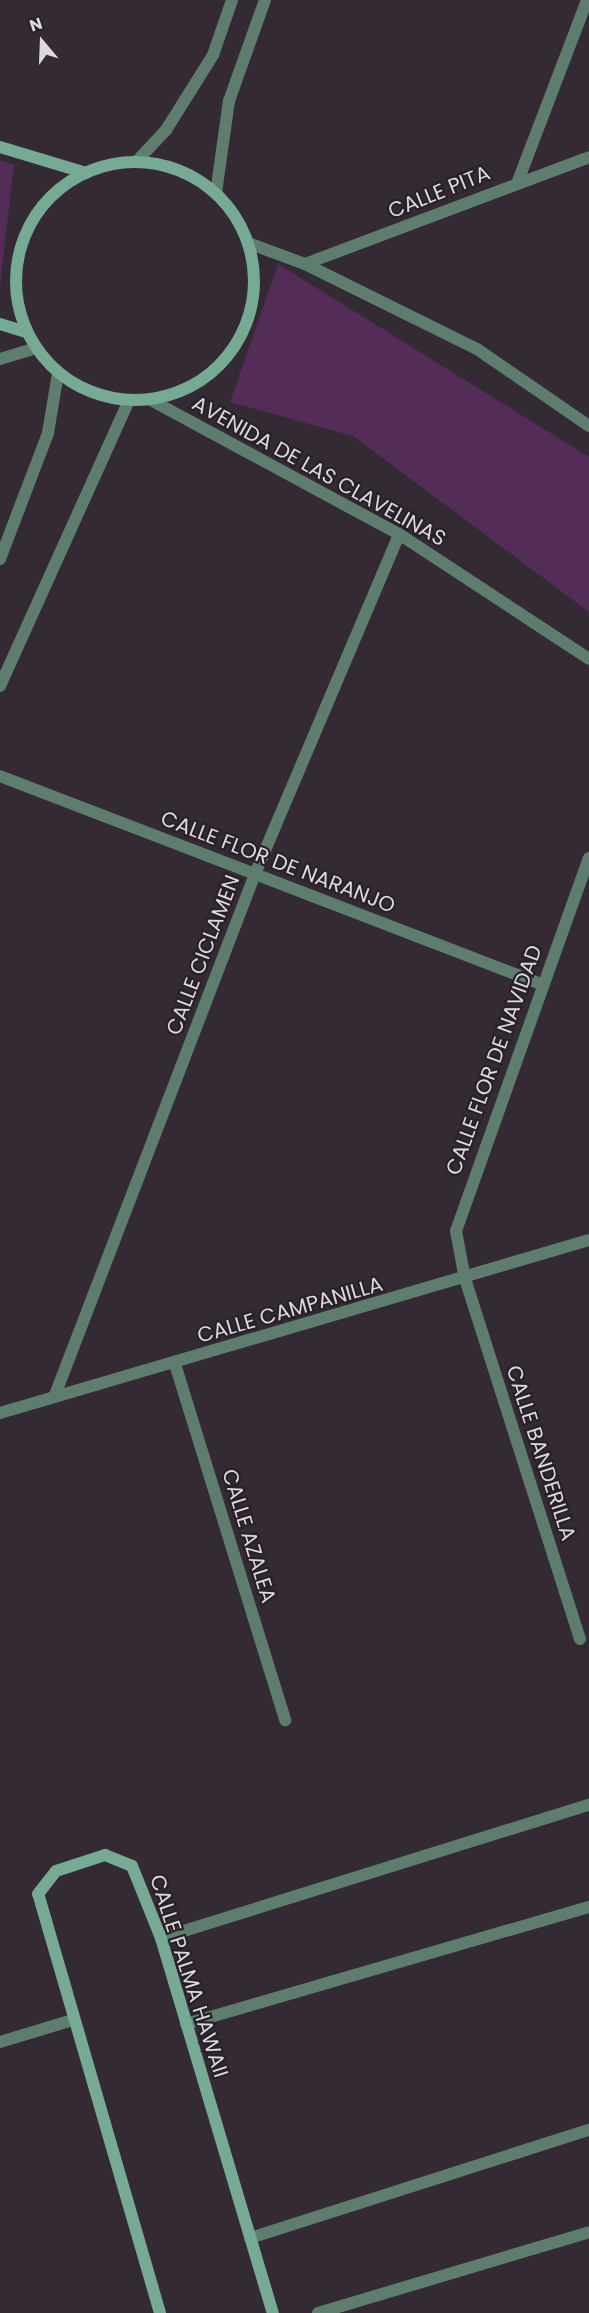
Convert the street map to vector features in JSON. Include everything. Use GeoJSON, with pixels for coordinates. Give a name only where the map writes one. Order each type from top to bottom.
{"type":"FeatureCollection","features":[{"type":"Feature","properties":{"kind":"street"},"geometry":{"type":"LineString","coordinates":[[136,162],[166,130],[213,55],[232,0]]}},
{"type":"Feature","properties":{"kind":"street"},"geometry":{"type":"LineString","coordinates":[[216,193],[229,101],[265,0]]}},
{"type":"Feature","properties":{"kind":"street"},"geometry":{"type":"LineString","coordinates":[[518,181],[587,0]]}},
{"type":"Feature","properties":{"kind":"street"},"geometry":{"type":"LineString","coordinates":[[0,147],[86,172]]}},
{"type":"Feature","properties":{"kind":"street","name":"CALLE PITA"},"geometry":{"type":"LineString","coordinates":[[305,264],[518,181],[589,157]]}},
{"type":"Feature","properties":{"kind":"street"},"geometry":{"type":"LineString","coordinates":[[136,162],[179,170],[216,193],[248,243],[255,287],[232,350],[200,381],[149,399],[129,400],[92,392],[58,373],[36,348],[26,332],[16,273],[26,231],[51,197],[86,172],[136,162]]}},
{"type":"Feature","properties":{"kind":"street"},"geometry":{"type":"LineString","coordinates":[[248,243],[305,264],[477,349],[589,426]]}},
{"type":"Feature","properties":{"kind":"street"},"geometry":{"type":"LineString","coordinates":[[0,324],[26,332]]}},
{"type":"Feature","properties":{"kind":"street"},"geometry":{"type":"LineString","coordinates":[[0,359],[36,348]]}},
{"type":"Feature","properties":{"kind":"street"},"geometry":{"type":"LineString","coordinates":[[0,559],[48,433],[58,373]]}},
{"type":"Feature","properties":{"kind":"street","name":"AVENIDA DE LAS CLAVELINAS"},"geometry":{"type":"LineString","coordinates":[[149,399],[399,534],[589,659]]}},
{"type":"Feature","properties":{"kind":"street"},"geometry":{"type":"LineString","coordinates":[[0,686],[129,400]]}},
{"type":"Feature","properties":{"kind":"street","name":"CALLE CICLAMEN"},"geometry":{"type":"LineString","coordinates":[[55,1395],[255,874],[399,534]]}},
{"type":"Feature","properties":{"kind":"street","name":"CALLE FLOR DE NARANJO"},"geometry":{"type":"LineString","coordinates":[[0,776],[542,984]]}},
{"type":"Feature","properties":{"kind":"street","name":"CALLE FLOR DE NAVIDAD"},"geometry":{"type":"LineString","coordinates":[[465,1279],[457,1220],[589,858]]}},
{"type":"Feature","properties":{"kind":"street","name":"CALLE CAMPANILLA"},"geometry":{"type":"LineString","coordinates":[[0,1413],[55,1395],[175,1364],[465,1279],[589,1240]]}},
{"type":"Feature","properties":{"kind":"street","name":"CALLE BANDERILLA"},"geometry":{"type":"LineString","coordinates":[[465,1279],[580,1639]]}},
{"type":"Feature","properties":{"kind":"street","name":"CALLE AZALEA"},"geometry":{"type":"LineString","coordinates":[[175,1364],[285,1720]]}},
{"type":"Feature","properties":{"kind":"street"},"geometry":{"type":"LineString","coordinates":[[160,1938],[589,1805]]}},
{"type":"Feature","properties":{"kind":"street","name":"CALLE PALMA HAWAII"},"geometry":{"type":"LineString","coordinates":[[160,2313],[38,1894],[43,1881],[105,1856],[120,1858],[132,1866],[160,1938],[273,2313]]}},
{"type":"Feature","properties":{"kind":"street"},"geometry":{"type":"LineString","coordinates":[[186,2024],[589,1906]]}},
{"type":"Feature","properties":{"kind":"street"},"geometry":{"type":"LineString","coordinates":[[0,2042],[73,2020]]}},
{"type":"Feature","properties":{"kind":"street"},"geometry":{"type":"LineString","coordinates":[[250,2238],[589,2130]]}},
{"type":"Feature","properties":{"kind":"street"},"geometry":{"type":"LineString","coordinates":[[318,2313],[589,2232]]}},
{"type":"Feature","properties":{"kind":"shaded area"},"geometry":{"type":"Polygon","coordinates":[[[0,160],[14,165],[0,285],[0,160]]]}},
{"type":"Feature","properties":{"kind":"shaded area"},"geometry":{"type":"Polygon","coordinates":[[[278,264],[589,457],[589,612],[353,436],[230,402],[278,264]]]}}]}
